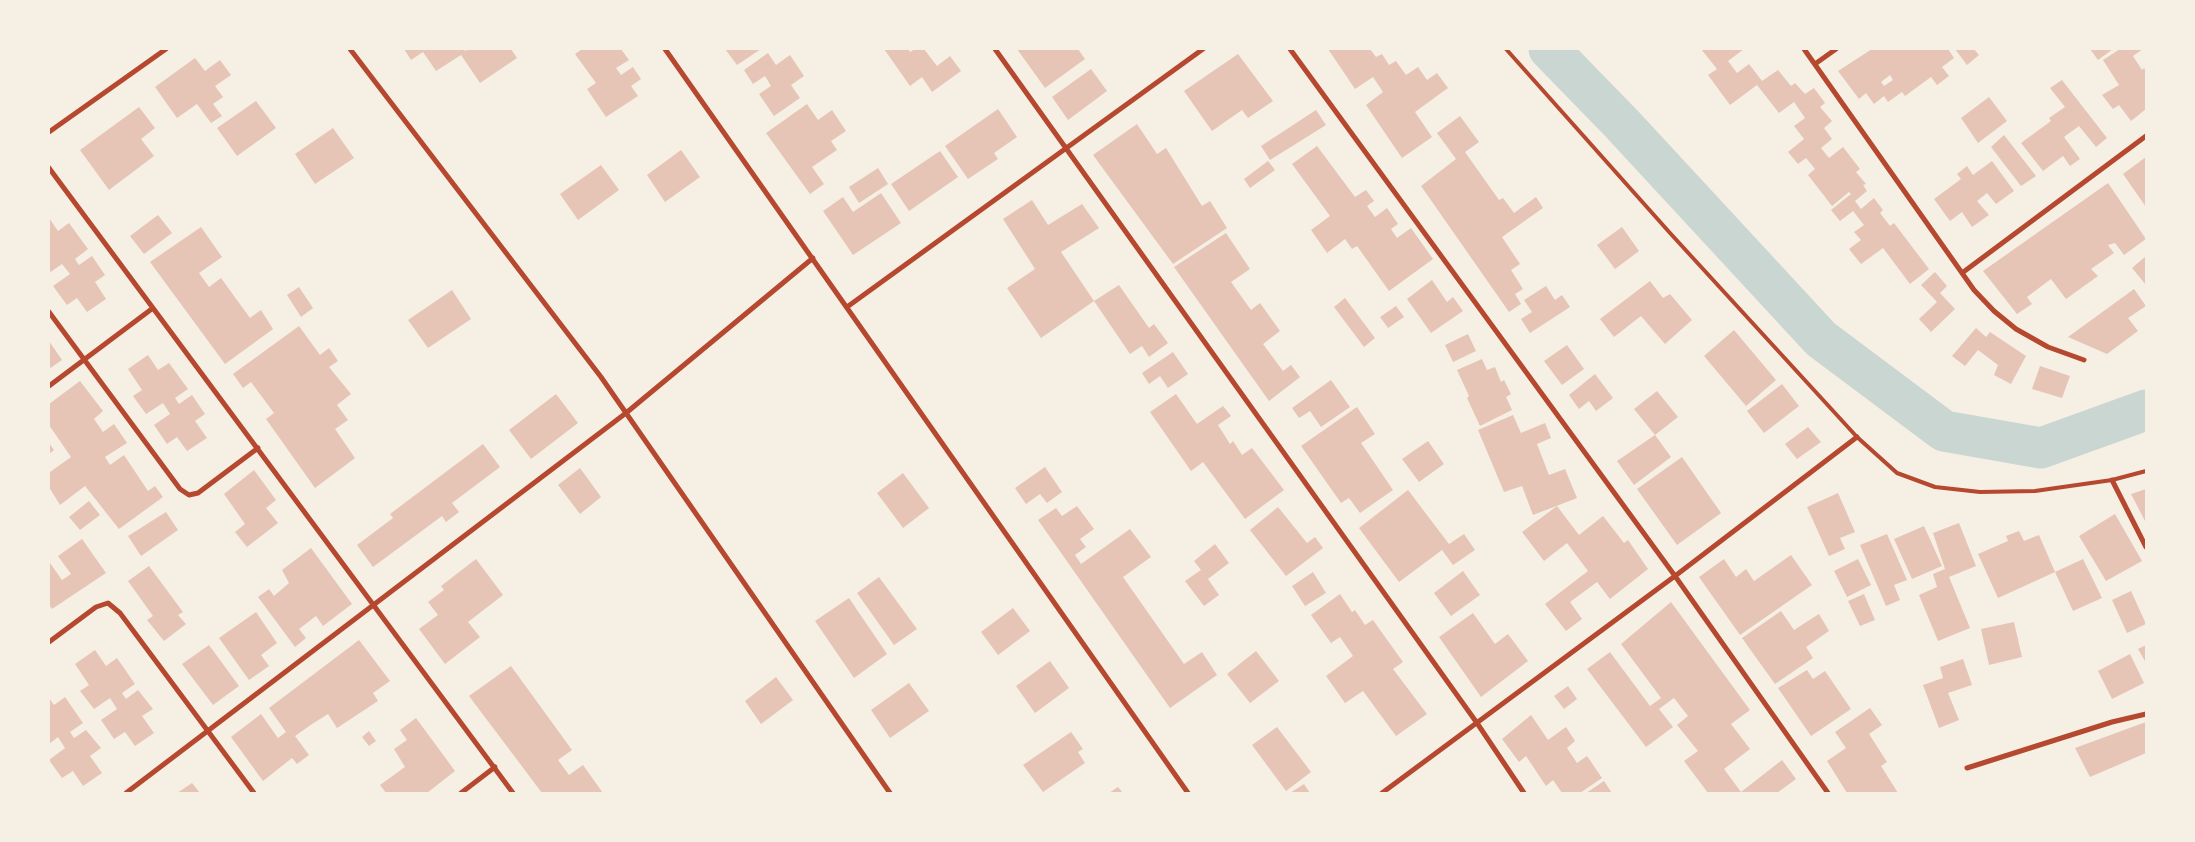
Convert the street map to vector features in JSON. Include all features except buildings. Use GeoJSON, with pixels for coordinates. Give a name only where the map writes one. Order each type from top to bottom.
{"type":"FeatureCollection","features":[{"type":"Feature","properties":{"kind":"street"},"geometry":{"type":"LineString","coordinates":[[49,132],[166,49]]}},
{"type":"Feature","properties":{"kind":"street"},"geometry":{"type":"LineString","coordinates":[[350,49],[601,377],[890,793]]}},
{"type":"Feature","properties":{"kind":"street"},"geometry":{"type":"LineString","coordinates":[[665,49],[1188,793]]}},
{"type":"Feature","properties":{"kind":"street"},"geometry":{"type":"LineString","coordinates":[[995,49],[1477,724],[1524,793]]}},
{"type":"Feature","properties":{"kind":"street"},"geometry":{"type":"LineString","coordinates":[[847,307],[1203,49]]}},
{"type":"Feature","properties":{"kind":"street"},"geometry":{"type":"LineString","coordinates":[[1290,49],[1675,576],[1828,793]]}},
{"type":"Feature","properties":{"kind":"street"},"geometry":{"type":"LineString","coordinates":[[1804,49],[1962,273],[1981,297],[2016,329],[2048,347],[2084,360]]}},
{"type":"Feature","properties":{"kind":"street"},"geometry":{"type":"LineString","coordinates":[[1814,64],[1836,49]]}},
{"type":"Feature","properties":{"kind":"street"},"geometry":{"type":"LineString","coordinates":[[1962,273],[2146,136]]}},
{"type":"Feature","properties":{"kind":"street"},"geometry":{"type":"LineString","coordinates":[[50,172],[258,448],[513,793]]}},
{"type":"Feature","properties":{"kind":"street"},"geometry":{"type":"LineString","coordinates":[[126,793],[209,732],[626,413],[813,258]]}},
{"type":"Feature","properties":{"kind":"street"},"geometry":{"type":"LineString","coordinates":[[49,386],[153,308]]}},
{"type":"Feature","properties":{"kind":"street"},"geometry":{"type":"LineString","coordinates":[[49,312],[180,489],[189,496],[198,493],[258,448]]}},
{"type":"Feature","properties":{"kind":"street"},"geometry":{"type":"LineString","coordinates":[[1382,793],[1675,576],[1857,437]]}},
{"type":"Feature","properties":{"kind":"street"},"geometry":{"type":"LineString","coordinates":[[2112,480],[2146,547]]}},
{"type":"Feature","properties":{"kind":"street"},"geometry":{"type":"LineString","coordinates":[[49,642],[96,607],[108,603],[120,613],[254,793]]}},
{"type":"Feature","properties":{"kind":"street"},"geometry":{"type":"LineString","coordinates":[[1967,768],[2112,722],[2146,714]]}},
{"type":"Feature","properties":{"kind":"street"},"geometry":{"type":"LineString","coordinates":[[461,793],[494,768]]}},
{"type":"Feature","properties":{"kind":"lane"},"geometry":{"type":"LineString","coordinates":[[1506,49],[1670,234],[1857,437],[1897,472],[1935,486],[1980,492],[2035,491],[2112,480],[2146,471]]}},
{"type":"Feature","properties":{"kind":"waterway"},"geometry":{"type":"LineString","coordinates":[[1549,49],[1622,124],[1821,339],[1944,431],[2041,448],[2146,410]]}}]}
